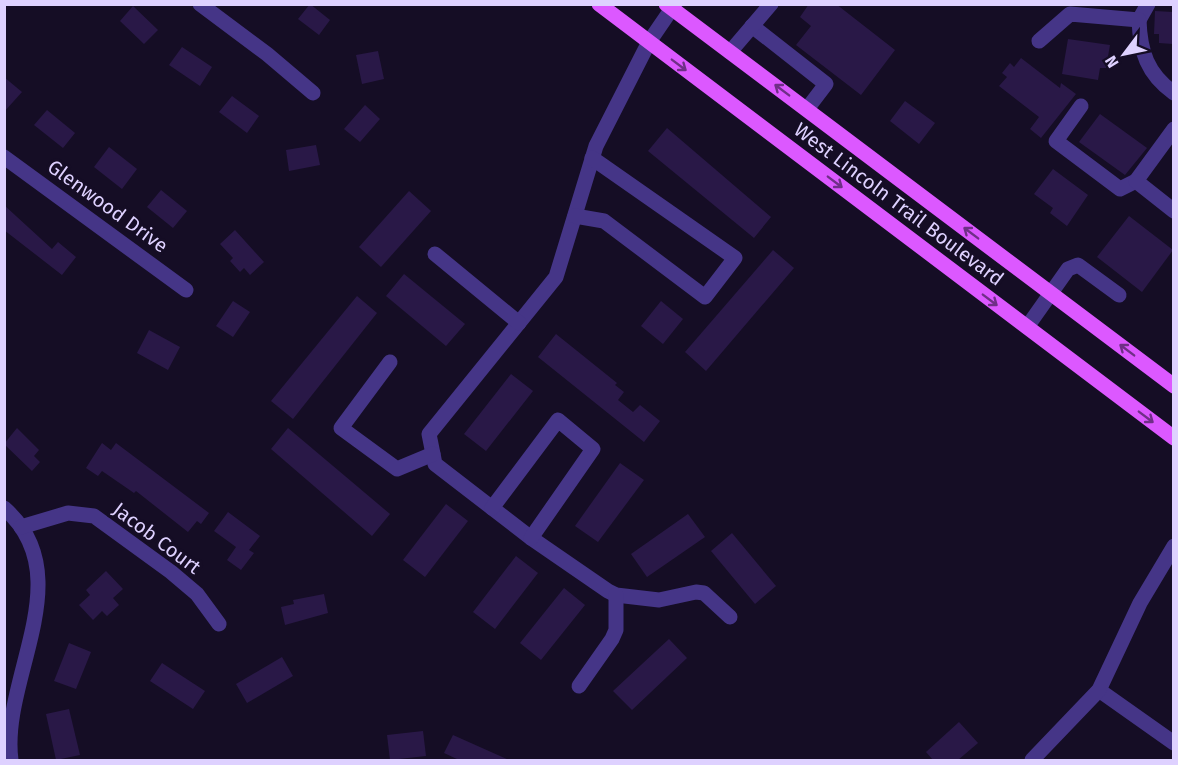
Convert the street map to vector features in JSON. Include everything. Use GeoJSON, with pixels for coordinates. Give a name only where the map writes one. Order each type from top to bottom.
{"type":"FeatureCollection","features":[{"type":"Feature","properties":{"kind":"main road","name":"West Lincoln Trail Boulevard"},"geometry":{"type":"LineString","coordinates":[[599,4],[1173,438]]}},
{"type":"Feature","properties":{"kind":"main road","name":"West Lincoln Trail Boulevard"},"geometry":{"type":"LineString","coordinates":[[671,6],[1173,386]]}},
{"type":"Feature","properties":{"kind":"street"},"geometry":{"type":"LineString","coordinates":[[200,4],[267,54],[313,93]]}},
{"type":"Feature","properties":{"kind":"street"},"geometry":{"type":"LineString","coordinates":[[730,52],[771,4]]}},
{"type":"Feature","properties":{"kind":"street"},"geometry":{"type":"LineString","coordinates":[[1148,4],[1139,20],[1143,58],[1152,75],[1173,93]]}},
{"type":"Feature","properties":{"kind":"street"},"geometry":{"type":"LineString","coordinates":[[671,6],[649,42],[592,158],[556,277],[429,434],[435,464],[531,538],[616,595],[659,600],[696,592],[704,593],[730,617]]}},
{"type":"Feature","properties":{"kind":"street"},"geometry":{"type":"LineString","coordinates":[[1039,41],[1070,14],[1139,20]]}},
{"type":"Feature","properties":{"kind":"street"},"geometry":{"type":"LineString","coordinates":[[752,26],[826,84],[807,109]]}},
{"type":"Feature","properties":{"kind":"street"},"geometry":{"type":"LineString","coordinates":[[1081,106],[1056,141],[1120,189],[1136,181],[1173,129]]}},
{"type":"Feature","properties":{"kind":"street","name":"Glenwood Drive"},"geometry":{"type":"LineString","coordinates":[[4,157],[186,290]]}},
{"type":"Feature","properties":{"kind":"street"},"geometry":{"type":"LineString","coordinates":[[575,216],[604,221],[705,297],[735,258],[592,158]]}},
{"type":"Feature","properties":{"kind":"street"},"geometry":{"type":"LineString","coordinates":[[1136,181],[1173,211]]}},
{"type":"Feature","properties":{"kind":"street"},"geometry":{"type":"LineString","coordinates":[[435,254],[519,323]]}},
{"type":"Feature","properties":{"kind":"street"},"geometry":{"type":"LineString","coordinates":[[1027,327],[1068,269],[1078,265],[1119,295]]}},
{"type":"Feature","properties":{"kind":"street"},"geometry":{"type":"LineString","coordinates":[[390,362],[341,428],[397,469],[433,454]]}},
{"type":"Feature","properties":{"kind":"street"},"geometry":{"type":"LineString","coordinates":[[492,508],[558,420],[593,449],[531,538]]}},
{"type":"Feature","properties":{"kind":"street"},"geometry":{"type":"LineString","coordinates":[[4,508],[21,527],[35,565],[36,586],[12,695],[8,735],[11,760]]}},
{"type":"Feature","properties":{"kind":"street","name":"Jacob Court"},"geometry":{"type":"LineString","coordinates":[[21,527],[68,513],[94,516],[171,572],[197,594],[219,624]]}},
{"type":"Feature","properties":{"kind":"street"},"geometry":{"type":"LineString","coordinates":[[1032,760],[1099,690],[1140,603],[1173,546]]}},
{"type":"Feature","properties":{"kind":"street"},"geometry":{"type":"LineString","coordinates":[[579,686],[612,639],[615,630],[616,595]]}},
{"type":"Feature","properties":{"kind":"street"},"geometry":{"type":"LineString","coordinates":[[1099,690],[1173,743]]}},
{"type":"Feature","properties":{"kind":"building"},"geometry":{"type":"Polygon","coordinates":[[[310,4],[330,20],[319,35],[298,19],[310,4]]]}},
{"type":"Feature","properties":{"kind":"building"},"geometry":{"type":"Polygon","coordinates":[[[809,4],[836,4],[895,50],[861,95],[796,45],[811,26],[800,17],[809,4]]]}},
{"type":"Feature","properties":{"kind":"building"},"geometry":{"type":"Polygon","coordinates":[[[133,6],[158,30],[144,44],[120,21],[133,6]]]}},
{"type":"Feature","properties":{"kind":"building"},"geometry":{"type":"Polygon","coordinates":[[[1155,11],[1173,12],[1173,44],[1159,43],[1159,34],[1154,34],[1155,11]]]}},
{"type":"Feature","properties":{"kind":"building"},"geometry":{"type":"Polygon","coordinates":[[[1068,39],[1110,45],[1106,68],[1100,68],[1098,80],[1062,74],[1068,39]]]}},
{"type":"Feature","properties":{"kind":"building"},"geometry":{"type":"Polygon","coordinates":[[[182,47],[212,67],[200,86],[169,65],[182,47]]]}},
{"type":"Feature","properties":{"kind":"building"},"geometry":{"type":"Polygon","coordinates":[[[378,51],[384,79],[362,84],[356,55],[378,51]]]}},
{"type":"Feature","properties":{"kind":"building"},"geometry":{"type":"Polygon","coordinates":[[[1021,58],[1060,88],[1061,83],[1076,94],[1041,138],[1030,129],[1039,117],[999,86],[1007,77],[1002,73],[1010,63],[1014,67],[1021,58]]]}},
{"type":"Feature","properties":{"kind":"building"},"geometry":{"type":"Polygon","coordinates":[[[4,77],[22,92],[4,112],[4,77]]]}},
{"type":"Feature","properties":{"kind":"building"},"geometry":{"type":"Polygon","coordinates":[[[232,96],[259,116],[247,133],[219,112],[232,96]]]}},
{"type":"Feature","properties":{"kind":"building"},"geometry":{"type":"Polygon","coordinates":[[[905,101],[935,123],[919,144],[890,121],[905,101]]]}},
{"type":"Feature","properties":{"kind":"building"},"geometry":{"type":"Polygon","coordinates":[[[365,105],[380,119],[360,142],[344,129],[365,105]]]}},
{"type":"Feature","properties":{"kind":"building"},"geometry":{"type":"Polygon","coordinates":[[[47,110],[75,133],[63,148],[34,125],[47,110]]]}},
{"type":"Feature","properties":{"kind":"building"},"geometry":{"type":"Polygon","coordinates":[[[1100,114],[1147,148],[1125,175],[1079,142],[1100,114]]]}},
{"type":"Feature","properties":{"kind":"building"},"geometry":{"type":"Polygon","coordinates":[[[667,128],[771,217],[754,238],[648,151],[667,128]]]}},
{"type":"Feature","properties":{"kind":"building"},"geometry":{"type":"Polygon","coordinates":[[[316,145],[320,165],[289,171],[286,150],[316,145]]]}},
{"type":"Feature","properties":{"kind":"building"},"geometry":{"type":"Polygon","coordinates":[[[109,147],[137,169],[122,189],[94,167],[109,147]]]}},
{"type":"Feature","properties":{"kind":"building"},"geometry":{"type":"Polygon","coordinates":[[[1053,169],[1088,195],[1067,226],[1050,213],[1053,208],[1034,194],[1053,169]]]}},
{"type":"Feature","properties":{"kind":"building"},"geometry":{"type":"Polygon","coordinates":[[[161,190],[187,211],[173,228],[147,207],[161,190]]]}},
{"type":"Feature","properties":{"kind":"building"},"geometry":{"type":"Polygon","coordinates":[[[409,191],[431,211],[381,267],[359,247],[409,191]]]}},
{"type":"Feature","properties":{"kind":"building"},"geometry":{"type":"Polygon","coordinates":[[[4,205],[52,249],[58,242],[76,257],[62,275],[4,230],[4,205]]]}},
{"type":"Feature","properties":{"kind":"building"},"geometry":{"type":"Polygon","coordinates":[[[1129,216],[1173,250],[1142,292],[1097,257],[1129,216]]]}},
{"type":"Feature","properties":{"kind":"building"},"geometry":{"type":"Polygon","coordinates":[[[235,230],[264,262],[250,275],[244,268],[240,272],[230,261],[233,258],[220,244],[235,230]]]}},
{"type":"Feature","properties":{"kind":"building"},"geometry":{"type":"Polygon","coordinates":[[[773,250],[794,268],[706,371],[685,352],[773,250]]]}},
{"type":"Feature","properties":{"kind":"building"},"geometry":{"type":"Polygon","coordinates":[[[404,274],[465,324],[446,346],[386,296],[404,274]]]}},
{"type":"Feature","properties":{"kind":"building"},"geometry":{"type":"Polygon","coordinates":[[[357,296],[377,313],[293,419],[271,401],[357,296]]]}},
{"type":"Feature","properties":{"kind":"building"},"geometry":{"type":"Polygon","coordinates":[[[233,301],[250,312],[233,337],[216,326],[233,301]]]}},
{"type":"Feature","properties":{"kind":"building"},"geometry":{"type":"Polygon","coordinates":[[[661,301],[683,319],[663,344],[641,326],[661,301]]]}},
{"type":"Feature","properties":{"kind":"building"},"geometry":{"type":"Polygon","coordinates":[[[149,330],[180,347],[168,370],[137,353],[149,330]]]}},
{"type":"Feature","properties":{"kind":"building"},"geometry":{"type":"Polygon","coordinates":[[[556,334],[617,383],[615,385],[624,392],[618,400],[633,412],[640,405],[660,421],[644,442],[538,357],[556,334]]]}},
{"type":"Feature","properties":{"kind":"building"},"geometry":{"type":"Polygon","coordinates":[[[511,374],[533,391],[486,451],[464,434],[511,374]]]}},
{"type":"Feature","properties":{"kind":"building"},"geometry":{"type":"Polygon","coordinates":[[[17,428],[39,450],[34,456],[40,462],[32,471],[4,444],[17,428]]]}},
{"type":"Feature","properties":{"kind":"building"},"geometry":{"type":"Polygon","coordinates":[[[288,428],[390,514],[372,536],[271,449],[288,428]]]}},
{"type":"Feature","properties":{"kind":"building"},"geometry":{"type":"Polygon","coordinates":[[[102,443],[111,450],[116,443],[209,513],[201,524],[197,521],[188,532],[136,491],[134,493],[102,471],[98,476],[86,468],[102,443]]]}},
{"type":"Feature","properties":{"kind":"building"},"geometry":{"type":"Polygon","coordinates":[[[620,463],[644,480],[598,542],[575,526],[620,463]]]}},
{"type":"Feature","properties":{"kind":"building"},"geometry":{"type":"Polygon","coordinates":[[[446,504],[468,521],[425,577],[403,560],[446,504]]]}},
{"type":"Feature","properties":{"kind":"building"},"geometry":{"type":"Polygon","coordinates":[[[228,512],[260,536],[249,550],[254,553],[241,570],[227,560],[236,547],[214,531],[228,512]]]}},
{"type":"Feature","properties":{"kind":"building"},"geometry":{"type":"Polygon","coordinates":[[[688,514],[705,537],[647,577],[631,554],[688,514]]]}},
{"type":"Feature","properties":{"kind":"building"},"geometry":{"type":"Polygon","coordinates":[[[732,533],[776,586],[755,604],[711,551],[732,533]]]}},
{"type":"Feature","properties":{"kind":"building"},"geometry":{"type":"Polygon","coordinates":[[[516,556],[538,573],[495,629],[473,612],[516,556]]]}},
{"type":"Feature","properties":{"kind":"building"},"geometry":{"type":"Polygon","coordinates":[[[106,571],[123,589],[113,598],[119,605],[107,616],[102,611],[93,620],[79,605],[90,595],[86,590],[106,571]]]}},
{"type":"Feature","properties":{"kind":"building"},"geometry":{"type":"Polygon","coordinates":[[[564,588],[585,605],[541,660],[520,643],[564,588]]]}},
{"type":"Feature","properties":{"kind":"building"},"geometry":{"type":"Polygon","coordinates":[[[324,594],[328,613],[285,625],[281,607],[294,604],[293,600],[324,594]]]}},
{"type":"Feature","properties":{"kind":"building"},"geometry":{"type":"Polygon","coordinates":[[[669,639],[687,658],[632,710],[613,691],[669,639]]]}},
{"type":"Feature","properties":{"kind":"building"},"geometry":{"type":"Polygon","coordinates":[[[69,643],[91,652],[76,689],[54,681],[69,643]]]}},
{"type":"Feature","properties":{"kind":"building"},"geometry":{"type":"Polygon","coordinates":[[[282,657],[293,676],[247,703],[236,684],[282,657]]]}},
{"type":"Feature","properties":{"kind":"building"},"geometry":{"type":"Polygon","coordinates":[[[162,663],[205,691],[193,709],[150,681],[162,663]]]}},
{"type":"Feature","properties":{"kind":"building"},"geometry":{"type":"Polygon","coordinates":[[[69,709],[80,755],[56,760],[46,714],[69,709]]]}},
{"type":"Feature","properties":{"kind":"building"},"geometry":{"type":"Polygon","coordinates":[[[959,722],[978,743],[958,760],[933,760],[926,752],[959,722]]]}},
{"type":"Feature","properties":{"kind":"building"},"geometry":{"type":"Polygon","coordinates":[[[423,731],[426,756],[390,760],[387,735],[423,731]]]}},
{"type":"Feature","properties":{"kind":"building"},"geometry":{"type":"Polygon","coordinates":[[[453,735],[509,760],[459,760],[444,753],[453,735]]]}}]}
